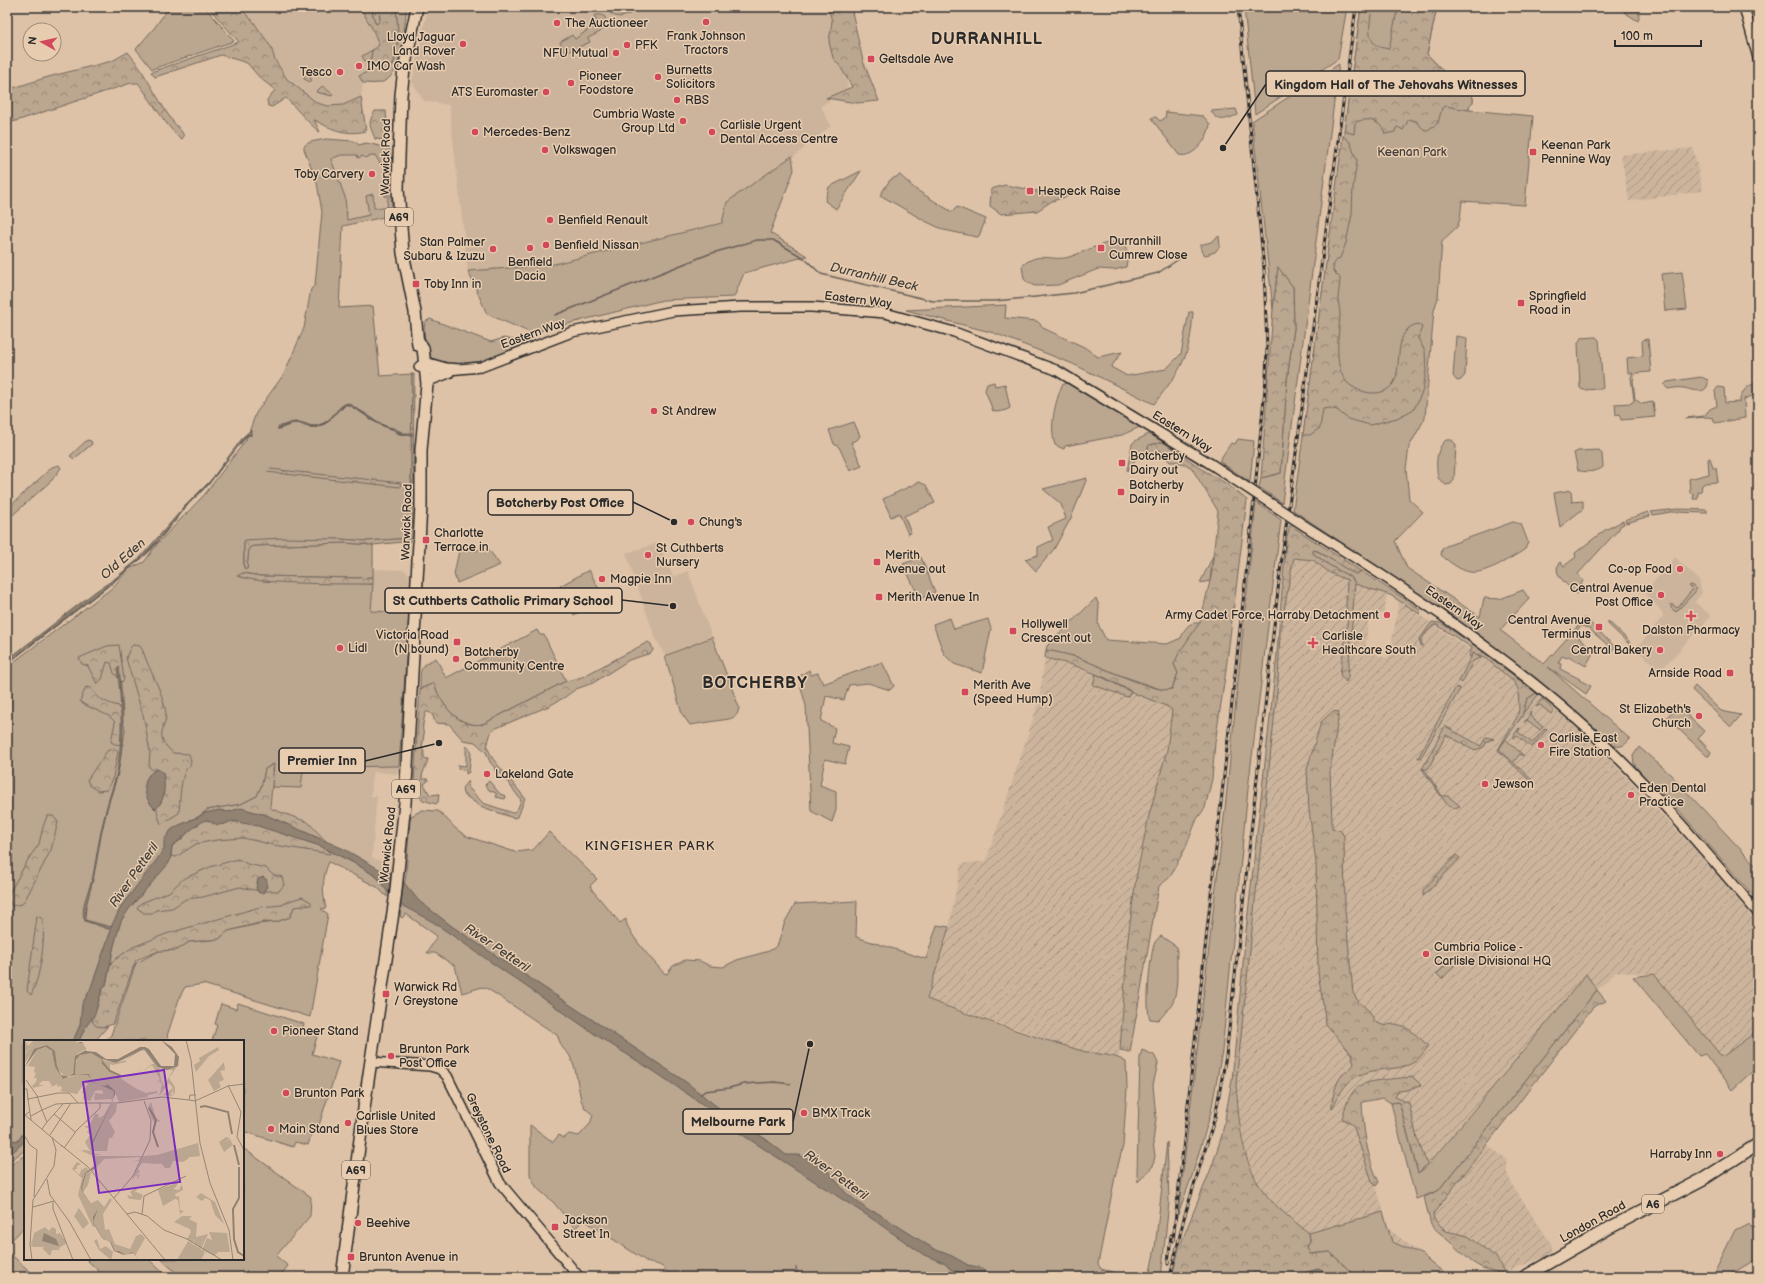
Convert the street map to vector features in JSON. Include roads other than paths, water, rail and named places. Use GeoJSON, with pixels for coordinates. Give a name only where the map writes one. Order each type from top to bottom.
{"type":"FeatureCollection","features":[{"type":"Feature","properties":{"kind":"main road","name":"Warwick Road"},"geometry":{"type":"LineString","coordinates":[[342,1277],[395,899],[406,803],[417,599],[424,366],[423,348],[417,339],[415,312],[403,253],[399,219],[398,189],[401,95],[404,69],[417,7]]}},
{"type":"Feature","properties":{"kind":"main road","name":"Warwick Road"},"geometry":{"type":"LineString","coordinates":[[423,412],[427,385],[424,366]]}},
{"type":"Feature","properties":{"kind":"main road","name":"London Road"},"geometry":{"type":"LineString","coordinates":[[1524,1277],[1611,1227],[1705,1178],[1758,1144]]}},
{"type":"Feature","properties":{"kind":"street"},"geometry":{"type":"LineString","coordinates":[[1744,7],[1758,58]]}},
{"type":"Feature","properties":{"kind":"street","name":"Eastern Way"},"geometry":{"type":"LineString","coordinates":[[424,366],[460,369],[481,367],[572,332],[673,311],[741,307],[812,307],[884,313],[954,332],[1056,370],[1211,464],[1444,615],[1491,649],[1570,714],[1619,759],[1691,836],[1758,913]]}},
{"type":"Feature","properties":{"kind":"street","name":"Eastern Way"},"geometry":{"type":"LineString","coordinates":[[427,385],[430,380],[460,369]]}},
{"type":"Feature","properties":{"kind":"street","name":"Greystone Road"},"geometry":{"type":"LineString","coordinates":[[371,1062],[430,1066],[440,1070],[447,1076],[500,1183],[579,1277]]}},
{"type":"Feature","properties":{"kind":"waterway","name":"Durranhill Beck"},"geometry":{"type":"LineString","coordinates":[[555,315],[709,254],[757,240],[773,240],[804,258],[821,274],[933,301],[995,301],[1074,293],[1158,273],[1182,257]]}},
{"type":"Feature","properties":{"kind":"waterway"},"geometry":{"type":"LineString","coordinates":[[341,409],[346,404],[351,406]]}},
{"type":"Feature","properties":{"kind":"waterway"},"geometry":{"type":"LineString","coordinates":[[354,408],[365,414]]}},
{"type":"Feature","properties":{"kind":"waterway"},"geometry":{"type":"LineString","coordinates":[[368,417],[392,429]]}},
{"type":"Feature","properties":{"kind":"waterway"},"geometry":{"type":"LineString","coordinates":[[310,427],[316,427],[329,421]]}},
{"type":"Feature","properties":{"kind":"waterway"},"geometry":{"type":"LineString","coordinates":[[295,423],[306,426]]}},
{"type":"Feature","properties":{"kind":"waterway"},"geometry":{"type":"LineString","coordinates":[[278,429],[289,425]]}},
{"type":"Feature","properties":{"kind":"waterway"},"geometry":{"type":"LineString","coordinates":[[397,432],[404,435],[412,435]]}},
{"type":"Feature","properties":{"kind":"waterway","name":"Old Eden"},"geometry":{"type":"LineString","coordinates":[[241,443],[247,435],[251,435]]}},
{"type":"Feature","properties":{"kind":"waterway","name":"Old Eden"},"geometry":{"type":"LineString","coordinates":[[215,476],[224,463]]}},
{"type":"Feature","properties":{"kind":"waterway","name":"Old Eden"},"geometry":{"type":"LineString","coordinates":[[206,487],[212,479]]}},
{"type":"Feature","properties":{"kind":"waterway","name":"Old Eden"},"geometry":{"type":"LineString","coordinates":[[174,522],[188,504],[203,489]]}},
{"type":"Feature","properties":{"kind":"waterway","name":"Old Eden"},"geometry":{"type":"LineString","coordinates":[[162,536],[171,525]]}},
{"type":"Feature","properties":{"kind":"waterway","name":"Old Eden"},"geometry":{"type":"LineString","coordinates":[[145,555],[157,542]]}},
{"type":"Feature","properties":{"kind":"waterway","name":"Old Eden"},"geometry":{"type":"LineString","coordinates":[[134,564],[142,558]]}},
{"type":"Feature","properties":{"kind":"waterway","name":"Old Eden"},"geometry":{"type":"LineString","coordinates":[[111,584],[131,566]]}},
{"type":"Feature","properties":{"kind":"waterway","name":"Old Eden"},"geometry":{"type":"LineString","coordinates":[[30,645],[108,586]]}},
{"type":"Feature","properties":{"kind":"waterway","name":"Old Eden"},"geometry":{"type":"LineString","coordinates":[[18,655],[26,649]]}},
{"type":"Feature","properties":{"kind":"waterway","name":"Old Eden"},"geometry":{"type":"LineString","coordinates":[[7,664],[15,657]]}},
{"type":"Feature","properties":{"kind":"waterway"},"geometry":{"type":"LineString","coordinates":[[701,1094],[705,1091],[729,1088],[744,1084],[774,1082],[791,1084]]}},
{"type":"Feature","properties":{"kind":"railway"},"geometry":{"type":"LineString","coordinates":[[1173,1241],[1266,379],[1267,347],[1264,268],[1238,7]]}},
{"type":"Feature","properties":{"kind":"railway"},"geometry":{"type":"LineString","coordinates":[[1170,1277],[1184,1218],[1215,1117],[1226,1056],[1280,572],[1356,7]]}},
{"type":"Feature","properties":{"kind":"railway"},"geometry":{"type":"LineString","coordinates":[[1168,1264],[1171,1235]]}},
{"type":"Feature","properties":{"kind":"place","name":"Frank Johnson Tractors"},"geometry":{"type":"Point","coordinates":[706,22]}},
{"type":"Feature","properties":{"kind":"place","name":"The Auctioneer"},"geometry":{"type":"Point","coordinates":[557,23]}},
{"type":"Feature","properties":{"kind":"place","name":"Lloyd Jaguar Land Rover"},"geometry":{"type":"Point","coordinates":[463,44]}},
{"type":"Feature","properties":{"kind":"place","name":"PFK"},"geometry":{"type":"Point","coordinates":[627,45]}},
{"type":"Feature","properties":{"kind":"place","name":"NFU Mutual"},"geometry":{"type":"Point","coordinates":[616,53]}},
{"type":"Feature","properties":{"kind":"place","name":"Geltsdale Ave"},"geometry":{"type":"Point","coordinates":[871,59]}},
{"type":"Feature","properties":{"kind":"place","name":"IMO Car Wash"},"geometry":{"type":"Point","coordinates":[359,66]}},
{"type":"Feature","properties":{"kind":"place","name":"Tesco"},"geometry":{"type":"Point","coordinates":[340,72]}},
{"type":"Feature","properties":{"kind":"place","name":"Burnetts Solicitors"},"geometry":{"type":"Point","coordinates":[658,77]}},
{"type":"Feature","properties":{"kind":"place","name":"Pioneer Foodstore"},"geometry":{"type":"Point","coordinates":[571,83]}},
{"type":"Feature","properties":{"kind":"place","name":"ATS Euromaster"},"geometry":{"type":"Point","coordinates":[546,92]}},
{"type":"Feature","properties":{"kind":"place","name":"RBS"},"geometry":{"type":"Point","coordinates":[677,100]}},
{"type":"Feature","properties":{"kind":"place","name":"Cumbria Waste Group Ltd"},"geometry":{"type":"Point","coordinates":[683,121]}},
{"type":"Feature","properties":{"kind":"place","name":"Mercedes-Benz"},"geometry":{"type":"Point","coordinates":[475,132]}},
{"type":"Feature","properties":{"kind":"place","name":"Carlisle Urgent Dental Access Centre"},"geometry":{"type":"Point","coordinates":[712,132]}},
{"type":"Feature","properties":{"kind":"place","name":"Kingdom Hall of The Jehovahs Witnesses"},"geometry":{"type":"Point","coordinates":[1223,148]}},
{"type":"Feature","properties":{"kind":"place","name":"Volkswagen"},"geometry":{"type":"Point","coordinates":[545,150]}},
{"type":"Feature","properties":{"kind":"place","name":"Keenan Park Pennine Way"},"geometry":{"type":"Point","coordinates":[1533,152]}},
{"type":"Feature","properties":{"kind":"place","name":"Toby Carvery"},"geometry":{"type":"Point","coordinates":[372,174]}},
{"type":"Feature","properties":{"kind":"place","name":"Hespeck Raise"},"geometry":{"type":"Point","coordinates":[1030,191]}},
{"type":"Feature","properties":{"kind":"place","name":"Benfield Renault"},"geometry":{"type":"Point","coordinates":[550,220]}},
{"type":"Feature","properties":{"kind":"place","name":"Benfield Nissan"},"geometry":{"type":"Point","coordinates":[546,245]}},
{"type":"Feature","properties":{"kind":"place","name":"Benfield Dacia"},"geometry":{"type":"Point","coordinates":[530,248]}},
{"type":"Feature","properties":{"kind":"place","name":"Durranhill Cumrew Close"},"geometry":{"type":"Point","coordinates":[1101,248]}},
{"type":"Feature","properties":{"kind":"place","name":"Stan Palmer Subaru & Izuzu"},"geometry":{"type":"Point","coordinates":[493,249]}},
{"type":"Feature","properties":{"kind":"place","name":"Toby Inn in"},"geometry":{"type":"Point","coordinates":[416,284]}},
{"type":"Feature","properties":{"kind":"place","name":"Springfield Road in"},"geometry":{"type":"Point","coordinates":[1521,303]}},
{"type":"Feature","properties":{"kind":"place","name":"St Andrew"},"geometry":{"type":"Point","coordinates":[654,411]}},
{"type":"Feature","properties":{"kind":"place","name":"Botcherby Dairy out"},"geometry":{"type":"Point","coordinates":[1122,463]}},
{"type":"Feature","properties":{"kind":"place","name":"Botcherby Dairy in"},"geometry":{"type":"Point","coordinates":[1121,492]}},
{"type":"Feature","properties":{"kind":"place","name":"Botcherby Post Office"},"geometry":{"type":"Point","coordinates":[674,522]}},
{"type":"Feature","properties":{"kind":"place","name":"Chung's"},"geometry":{"type":"Point","coordinates":[691,522]}},
{"type":"Feature","properties":{"kind":"place","name":"Charlotte Terrace in"},"geometry":{"type":"Point","coordinates":[426,540]}},
{"type":"Feature","properties":{"kind":"place","name":"St Cuthberts Nursery"},"geometry":{"type":"Point","coordinates":[648,555]}},
{"type":"Feature","properties":{"kind":"place","name":"Merith Avenue out"},"geometry":{"type":"Point","coordinates":[877,562]}},
{"type":"Feature","properties":{"kind":"place","name":"Co-op Food"},"geometry":{"type":"Point","coordinates":[1680,569]}},
{"type":"Feature","properties":{"kind":"place","name":"Magpie Inn"},"geometry":{"type":"Point","coordinates":[602,579]}},
{"type":"Feature","properties":{"kind":"place","name":"Central Avenue Post Office"},"geometry":{"type":"Point","coordinates":[1661,595]}},
{"type":"Feature","properties":{"kind":"place","name":"Merith Avenue In"},"geometry":{"type":"Point","coordinates":[879,597]}},
{"type":"Feature","properties":{"kind":"place","name":"St Cuthberts Catholic Primary School"},"geometry":{"type":"Point","coordinates":[673,606]}},
{"type":"Feature","properties":{"kind":"place","name":"Army Cadet Force, Harraby Detachment"},"geometry":{"type":"Point","coordinates":[1387,615]}},
{"type":"Feature","properties":{"kind":"place","name":"Dalston Pharmacy"},"geometry":{"type":"Point","coordinates":[1691,616]}},
{"type":"Feature","properties":{"kind":"place","name":"Central Avenue Terminus"},"geometry":{"type":"Point","coordinates":[1599,627]}},
{"type":"Feature","properties":{"kind":"place","name":"Hollywell Crescent out"},"geometry":{"type":"Point","coordinates":[1013,631]}},
{"type":"Feature","properties":{"kind":"place","name":"Victoria Road (N bound)"},"geometry":{"type":"Point","coordinates":[457,642]}},
{"type":"Feature","properties":{"kind":"place","name":"Carlisle Healthcare South"},"geometry":{"type":"Point","coordinates":[1313,643]}},
{"type":"Feature","properties":{"kind":"place","name":"Lidl"},"geometry":{"type":"Point","coordinates":[340,648]}},
{"type":"Feature","properties":{"kind":"place","name":"Central Bakery"},"geometry":{"type":"Point","coordinates":[1660,650]}},
{"type":"Feature","properties":{"kind":"place","name":"Botcherby Community Centre"},"geometry":{"type":"Point","coordinates":[456,659]}},
{"type":"Feature","properties":{"kind":"place","name":"Arnside Road"},"geometry":{"type":"Point","coordinates":[1730,673]}},
{"type":"Feature","properties":{"kind":"place","name":"Merith Ave (Speed Hump)"},"geometry":{"type":"Point","coordinates":[965,692]}},
{"type":"Feature","properties":{"kind":"place","name":"St Elizabeth's Church"},"geometry":{"type":"Point","coordinates":[1699,716]}},
{"type":"Feature","properties":{"kind":"place","name":"Premier Inn"},"geometry":{"type":"Point","coordinates":[439,743]}},
{"type":"Feature","properties":{"kind":"place","name":"Carlisle East Fire Station"},"geometry":{"type":"Point","coordinates":[1541,745]}},
{"type":"Feature","properties":{"kind":"place","name":"Lakeland Gate"},"geometry":{"type":"Point","coordinates":[487,774]}},
{"type":"Feature","properties":{"kind":"place","name":"Jewson"},"geometry":{"type":"Point","coordinates":[1485,784]}},
{"type":"Feature","properties":{"kind":"place","name":"Eden Dental Practice"},"geometry":{"type":"Point","coordinates":[1631,795]}},
{"type":"Feature","properties":{"kind":"place","name":"Cumbria Police - Carlisle Divisional HQ"},"geometry":{"type":"Point","coordinates":[1426,954]}},
{"type":"Feature","properties":{"kind":"place","name":"Warwick Rd / Greystone"},"geometry":{"type":"Point","coordinates":[386,994]}},
{"type":"Feature","properties":{"kind":"place","name":"Pioneer Stand"},"geometry":{"type":"Point","coordinates":[274,1031]}},
{"type":"Feature","properties":{"kind":"place","name":"Melbourne Park"},"geometry":{"type":"Point","coordinates":[810,1044]}},
{"type":"Feature","properties":{"kind":"place","name":"Brunton Park Post Office"},"geometry":{"type":"Point","coordinates":[391,1056]}},
{"type":"Feature","properties":{"kind":"place","name":"Brunton Park"},"geometry":{"type":"Point","coordinates":[286,1093]}},
{"type":"Feature","properties":{"kind":"place","name":"BMX Track"},"geometry":{"type":"Point","coordinates":[804,1113]}},
{"type":"Feature","properties":{"kind":"place","name":"Carlisle United Blues Store"},"geometry":{"type":"Point","coordinates":[348,1123]}},
{"type":"Feature","properties":{"kind":"place","name":"Main Stand"},"geometry":{"type":"Point","coordinates":[271,1129]}},
{"type":"Feature","properties":{"kind":"place","name":"Harraby Inn"},"geometry":{"type":"Point","coordinates":[1720,1154]}},
{"type":"Feature","properties":{"kind":"place","name":"Beehive"},"geometry":{"type":"Point","coordinates":[358,1223]}},
{"type":"Feature","properties":{"kind":"place","name":"Jackson Street In"},"geometry":{"type":"Point","coordinates":[555,1227]}},
{"type":"Feature","properties":{"kind":"place","name":"Brunton Avenue in"},"geometry":{"type":"Point","coordinates":[351,1257]}},
{"type":"Feature","properties":{"kind":"district","name":"DURRANHILL"},"geometry":{"type":"Point","coordinates":[987,39]}},
{"type":"Feature","properties":{"kind":"district","name":"BOTCHERBY"},"geometry":{"type":"Point","coordinates":[755,683]}},
{"type":"Feature","properties":{"kind":"district","name":"KINGFISHER PARK"},"geometry":{"type":"Point","coordinates":[650,846]}},
{"type":"Feature","properties":{"kind":"park label","name":"Keenan Park"},"geometry":{"type":"Point","coordinates":[1412,152]}},
{"type":"Feature","properties":{"kind":"water label","name":"River Petteril"},"geometry":{"type":"Point","coordinates":[134,875]}},
{"type":"Feature","properties":{"kind":"water label","name":"River Petteril"},"geometry":{"type":"Point","coordinates":[497,948]}},
{"type":"Feature","properties":{"kind":"water label","name":"River Petteril"},"geometry":{"type":"Point","coordinates":[836,1175]}}]}
